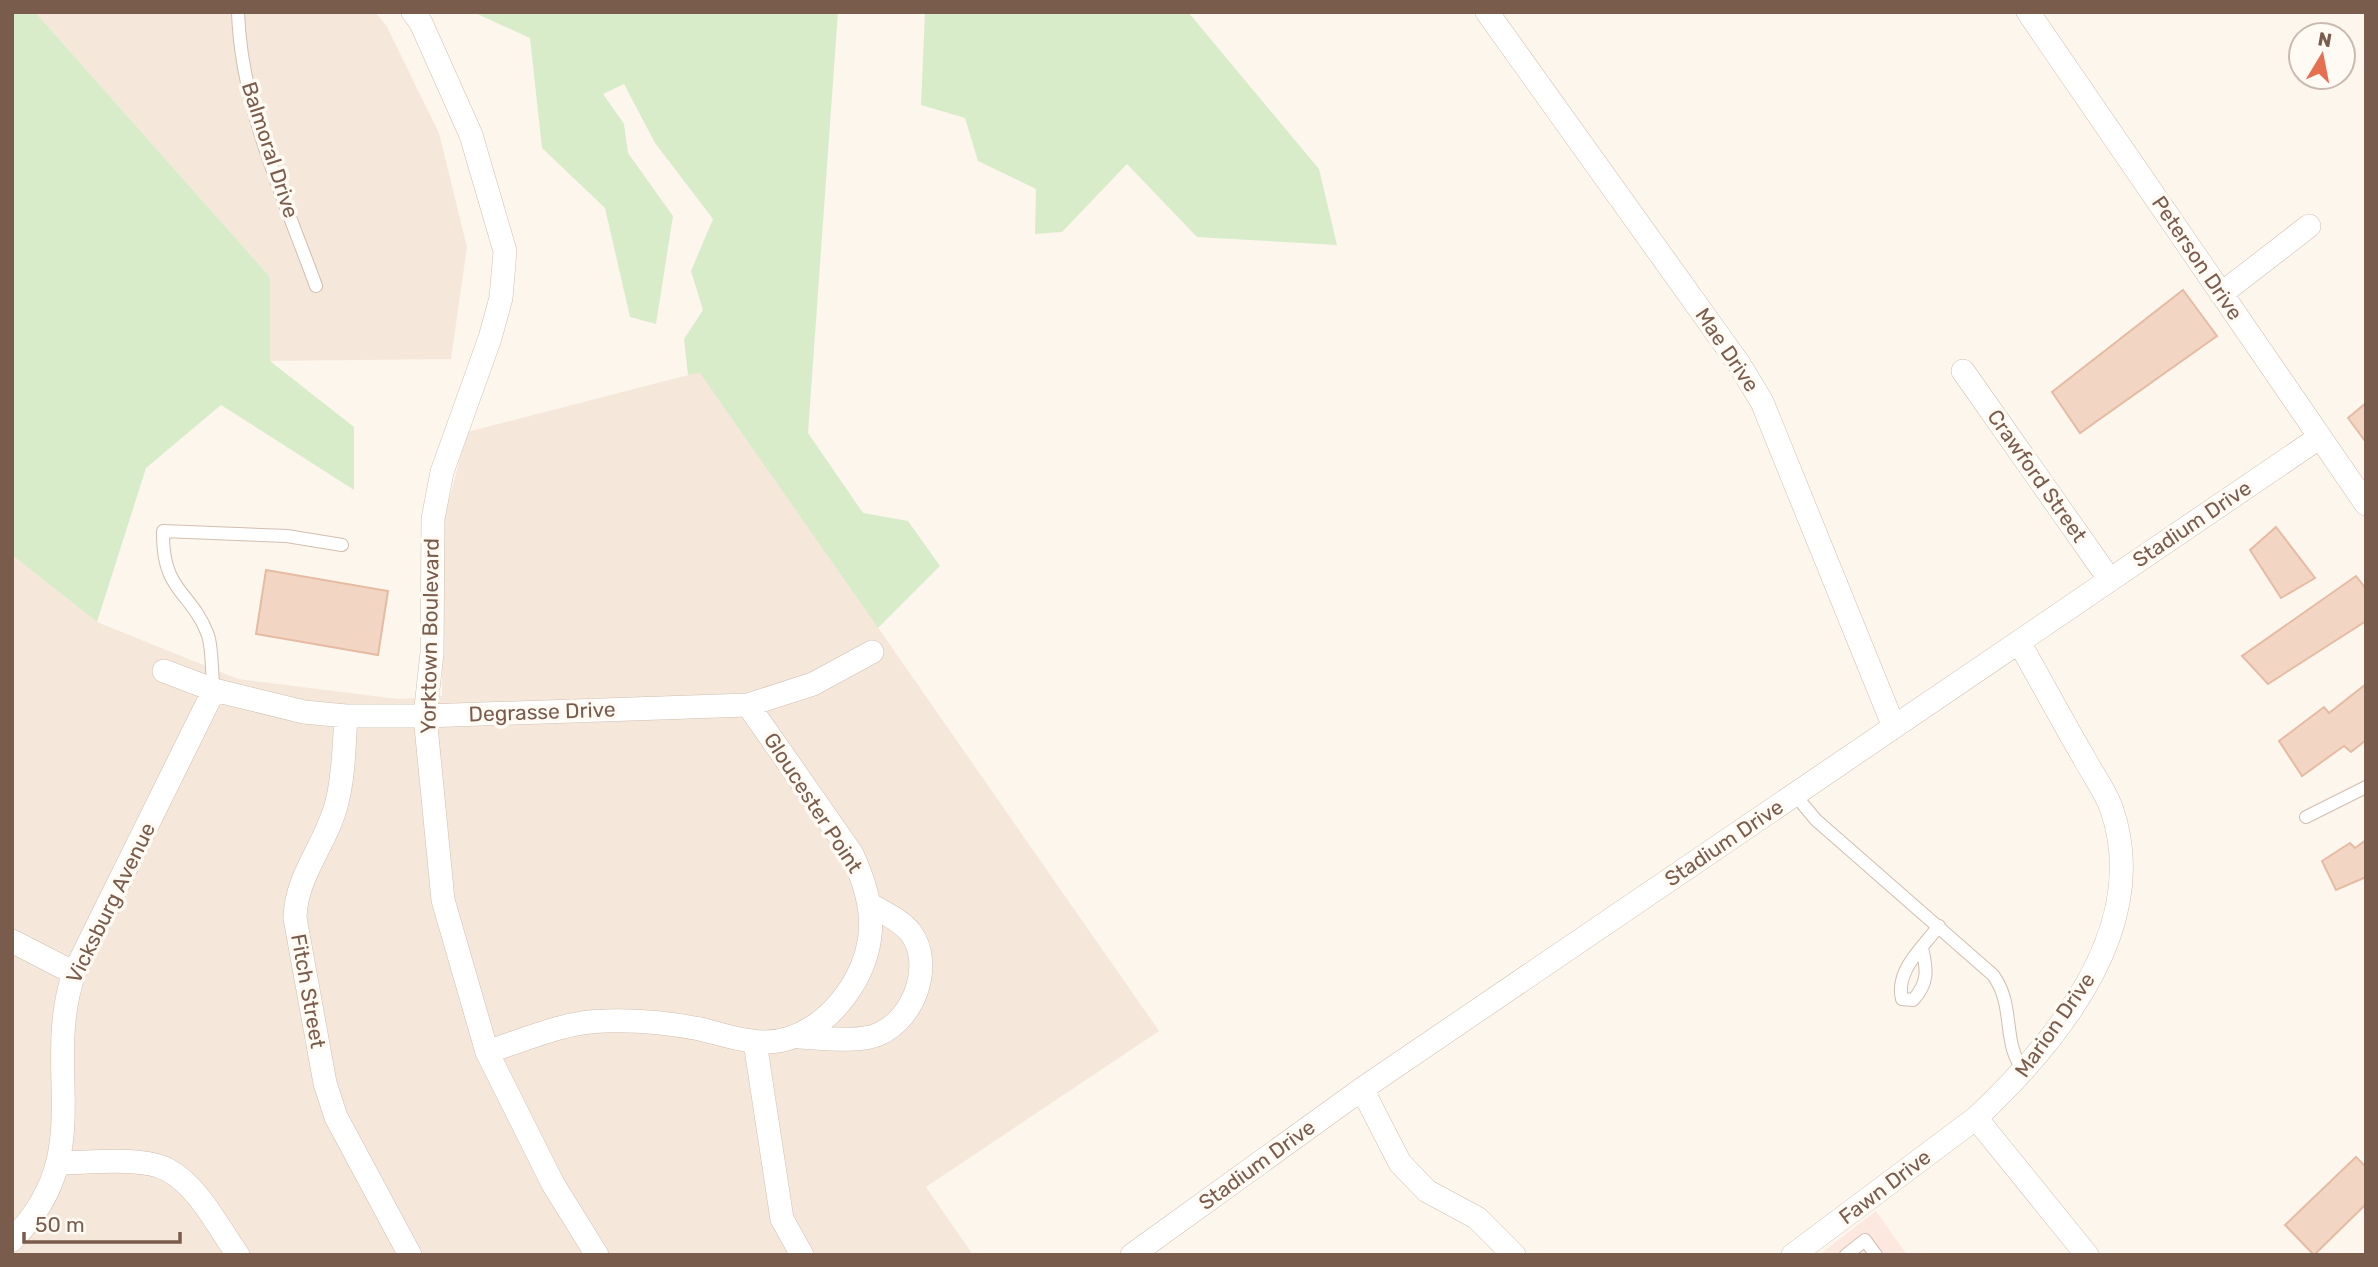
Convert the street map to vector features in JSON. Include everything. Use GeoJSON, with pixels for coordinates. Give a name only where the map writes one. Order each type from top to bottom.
{"type":"FeatureCollection","features":[{"type":"Feature","properties":{"kind":"street","name":"Yorktown Boulevard"},"geometry":{"type":"LineString","coordinates":[[413,12],[421,23],[471,135],[505,251],[501,298],[436,495],[433,519],[432,653],[425,716],[443,900],[487,1052],[553,1184],[597,1255]]}},
{"type":"Feature","properties":{"kind":"street","name":"Mae Drive"},"geometry":{"type":"LineString","coordinates":[[1487,12],[1739,364],[1762,402],[1894,727]]}},
{"type":"Feature","properties":{"kind":"street","name":"Peterson Drive"},"geometry":{"type":"LineString","coordinates":[[2028,12],[2366,504]]}},
{"type":"Feature","properties":{"kind":"street"},"geometry":{"type":"LineString","coordinates":[[2221,294],[2309,226]]}},
{"type":"Feature","properties":{"kind":"street","name":"Crawford Street"},"geometry":{"type":"LineString","coordinates":[[1963,371],[2110,580]]}},
{"type":"Feature","properties":{"kind":"street","name":"Stadium Drive"},"geometry":{"type":"LineString","coordinates":[[1138,1253],[1362,1089],[2320,437]]}},
{"type":"Feature","properties":{"kind":"street","name":"Marion Drive"},"geometry":{"type":"LineString","coordinates":[[1976,1118],[2024,1071],[2078,997],[2096,967],[2116,919],[2120,877],[2112,808],[2019,642]]}},
{"type":"Feature","properties":{"kind":"street","name":"Degrasse Drive"},"geometry":{"type":"LineString","coordinates":[[164,671],[214,690],[271,705],[346,716],[425,716],[748,705],[813,684],[872,652]]}},
{"type":"Feature","properties":{"kind":"street","name":"Vicksburg Avenue"},"geometry":{"type":"LineString","coordinates":[[12,1240],[40,1208],[59,1163],[64,1119],[65,1001],[75,973],[214,690]]}},
{"type":"Feature","properties":{"kind":"street","name":"Gloucester Point"},"geometry":{"type":"LineString","coordinates":[[748,705],[852,854],[871,905],[870,932],[860,971],[842,1004],[818,1024],[793,1037]]}},
{"type":"Feature","properties":{"kind":"street","name":"Fitch Street"},"geometry":{"type":"LineString","coordinates":[[346,716],[338,801],[328,829],[301,879],[295,898],[295,918],[325,1083],[336,1117],[410,1255]]}},
{"type":"Feature","properties":{"kind":"street","name":"Gloucester Point"},"geometry":{"type":"LineString","coordinates":[[487,1052],[554,1031],[601,1021],[647,1021],[755,1042],[793,1037],[846,1038],[879,1035],[906,1014],[917,990],[921,969],[919,951],[905,927],[871,905]]}},
{"type":"Feature","properties":{"kind":"street"},"geometry":{"type":"LineString","coordinates":[[12,941],[75,973]]}},
{"type":"Feature","properties":{"kind":"street"},"geometry":{"type":"LineString","coordinates":[[755,1042],[782,1219],[802,1255]]}},
{"type":"Feature","properties":{"kind":"street"},"geometry":{"type":"LineString","coordinates":[[1362,1089],[1400,1163],[1427,1191],[1477,1218],[1514,1255]]}},
{"type":"Feature","properties":{"kind":"street"},"geometry":{"type":"LineString","coordinates":[[1976,1118],[2087,1255]]}},
{"type":"Feature","properties":{"kind":"street","name":"Fawn Drive"},"geometry":{"type":"LineString","coordinates":[[1793,1255],[1976,1118]]}},
{"type":"Feature","properties":{"kind":"street"},"geometry":{"type":"LineString","coordinates":[[59,1163],[144,1163],[167,1170],[190,1188],[238,1255]]}},
{"type":"Feature","properties":{"kind":"lane","name":"Balmoral Drive"},"geometry":{"type":"LineString","coordinates":[[238,12],[245,72],[260,130],[316,286]]}},
{"type":"Feature","properties":{"kind":"lane"},"geometry":{"type":"LineString","coordinates":[[214,690],[209,637],[167,572],[163,554],[163,531],[286,536],[342,545]]}},
{"type":"Feature","properties":{"kind":"lane"},"geometry":{"type":"LineString","coordinates":[[2306,817],[2366,787]]}},
{"type":"Feature","properties":{"kind":"lane"},"geometry":{"type":"LineString","coordinates":[[1795,795],[1816,820],[1993,975],[2004,989],[2015,1061],[2024,1071]]}},
{"type":"Feature","properties":{"kind":"lane"},"geometry":{"type":"LineString","coordinates":[[1922,948],[1938,926]]}},
{"type":"Feature","properties":{"kind":"lane"},"geometry":{"type":"LineString","coordinates":[[1846,1255],[1865,1240],[1876,1255]]}},
{"type":"Feature","properties":{"kind":"shaded area"},"geometry":{"type":"Polygon","coordinates":[[[35,12],[375,12],[386,25],[439,133],[467,247],[451,359],[269,361],[270,277],[35,12]]]}},
{"type":"Feature","properties":{"kind":"shaded area"},"geometry":{"type":"Polygon","coordinates":[[[700,372],[1159,1031],[926,1187],[973,1255],[12,1255],[12,555],[97,622],[238,679],[398,699],[442,696],[443,523],[467,432],[700,372]]]}},
{"type":"Feature","properties":{"kind":"shaded area"},"geometry":{"type":"Polygon","coordinates":[[[1876,1211],[1907,1255],[1819,1255],[1876,1211]]]}},
{"type":"Feature","properties":{"kind":"green space"},"geometry":{"type":"Polygon","coordinates":[[[12,12],[35,12],[270,277],[270,361],[354,427],[354,490],[221,405],[146,468],[97,622],[12,555],[12,12]]]}},
{"type":"Feature","properties":{"kind":"green space"},"geometry":{"type":"Polygon","coordinates":[[[473,12],[838,12],[808,433],[863,513],[908,521],[940,566],[878,628],[700,373],[688,375],[684,339],[703,310],[691,271],[713,219],[655,143],[624,84],[603,94],[624,124],[628,153],[673,216],[656,324],[630,317],[605,208],[542,148],[530,38],[473,12]]]}},
{"type":"Feature","properties":{"kind":"green space"},"geometry":{"type":"Polygon","coordinates":[[[925,12],[1188,12],[1319,169],[1337,245],[1197,237],[1127,164],[1062,232],[1035,234],[1036,189],[978,161],[965,118],[921,105],[925,12]]]}},
{"type":"Feature","properties":{"kind":"building"},"geometry":{"type":"Polygon","coordinates":[[[2183,290],[2217,336],[2080,433],[2052,392],[2183,290]]]}},
{"type":"Feature","properties":{"kind":"building"},"geometry":{"type":"Polygon","coordinates":[[[2366,403],[2366,440],[2365,441],[2348,418],[2366,403]]]}},
{"type":"Feature","properties":{"kind":"building"},"geometry":{"type":"Polygon","coordinates":[[[2276,527],[2315,578],[2281,598],[2250,550],[2276,527]]]}},
{"type":"Feature","properties":{"kind":"building"},"geometry":{"type":"Polygon","coordinates":[[[266,570],[388,591],[378,655],[256,634],[266,570]]]}},
{"type":"Feature","properties":{"kind":"building"},"geometry":{"type":"Polygon","coordinates":[[[2356,576],[2366,589],[2366,621],[2268,684],[2242,656],[2356,576]]]}},
{"type":"Feature","properties":{"kind":"building"},"geometry":{"type":"Polygon","coordinates":[[[2366,684],[2366,740],[2351,752],[2344,746],[2302,776],[2279,741],[2324,707],[2329,713],[2366,684]]]}},
{"type":"Feature","properties":{"kind":"building"},"geometry":{"type":"Polygon","coordinates":[[[2366,840],[2366,877],[2336,890],[2322,861],[2350,843],[2355,848],[2366,840]]]}},
{"type":"Feature","properties":{"kind":"building"},"geometry":{"type":"Polygon","coordinates":[[[2356,1157],[2366,1167],[2366,1204],[2314,1255],[2285,1225],[2356,1157]]]}}]}
